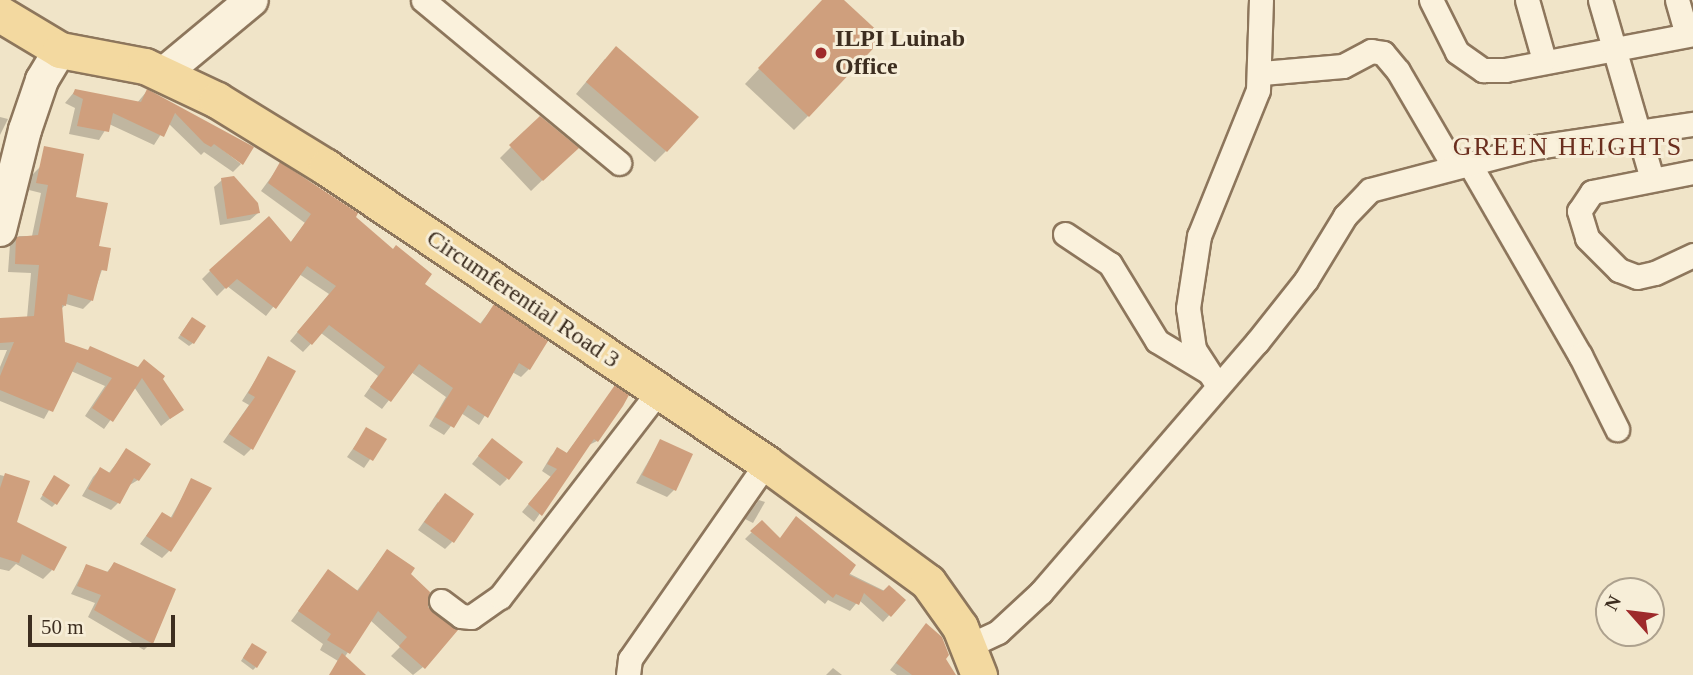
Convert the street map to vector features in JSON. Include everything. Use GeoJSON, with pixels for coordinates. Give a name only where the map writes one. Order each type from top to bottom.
{"type":"FeatureCollection","features":[{"type":"Feature","properties":{"kind":"main road","name":"Circumferential Road 3"},"geometry":{"type":"LineString","coordinates":[[0,14],[60,50],[164,73],[217,100],[326,167],[765,463],[928,582],[953,615],[974,661]]}},
{"type":"Feature","properties":{"kind":"street"},"geometry":{"type":"LineString","coordinates":[[164,73],[252,0]]}},
{"type":"Feature","properties":{"kind":"street"},"geometry":{"type":"LineString","coordinates":[[423,0],[619,163]]}},
{"type":"Feature","properties":{"kind":"street"},"geometry":{"type":"LineString","coordinates":[[1212,379],[1189,325],[1194,258],[1210,205],[1251,110],[1262,73],[1261,0]]}},
{"type":"Feature","properties":{"kind":"street"},"geometry":{"type":"LineString","coordinates":[[1431,0],[1468,64],[1483,70],[1505,70],[1544,60],[1613,51],[1690,34],[1677,0]]}},
{"type":"Feature","properties":{"kind":"street"},"geometry":{"type":"LineString","coordinates":[[1527,0],[1544,60]]}},
{"type":"Feature","properties":{"kind":"street"},"geometry":{"type":"LineString","coordinates":[[1600,0],[1636,134],[1652,179]]}},
{"type":"Feature","properties":{"kind":"street"},"geometry":{"type":"LineString","coordinates":[[0,230],[25,130],[60,50]]}},
{"type":"Feature","properties":{"kind":"street"},"geometry":{"type":"LineString","coordinates":[[1262,73],[1343,66],[1371,51],[1382,53],[1398,71],[1462,165],[1574,344],[1617,429]]}},
{"type":"Feature","properties":{"kind":"street"},"geometry":{"type":"LineString","coordinates":[[974,661],[998,632],[1034,600],[1212,379],[1306,280],[1358,200],[1370,190],[1530,148],[1693,124]]}},
{"type":"Feature","properties":{"kind":"street"},"geometry":{"type":"LineString","coordinates":[[1693,172],[1592,192],[1579,211],[1587,238],[1619,270],[1637,277],[1693,255]]}},
{"type":"Feature","properties":{"kind":"street"},"geometry":{"type":"LineString","coordinates":[[1065,234],[1110,264],[1157,341],[1212,379]]}},
{"type":"Feature","properties":{"kind":"street"},"geometry":{"type":"LineString","coordinates":[[442,601],[461,616],[471,617],[500,597],[658,392]]}},
{"type":"Feature","properties":{"kind":"street"},"geometry":{"type":"LineString","coordinates":[[628,675],[630,659],[765,463]]}},
{"type":"Feature","properties":{"kind":"building","name":"ILPI Luinab Office"},"geometry":{"type":"Polygon","coordinates":[[[822,0],[844,0],[884,37],[809,117],[758,68],[822,0]]]}},
{"type":"Feature","properties":{"kind":"building"},"geometry":{"type":"Polygon","coordinates":[[[616,46],[699,117],[667,152],[586,82],[616,46]]]}},
{"type":"Feature","properties":{"kind":"building"},"geometry":{"type":"Polygon","coordinates":[[[75,89],[141,102],[147,89],[254,147],[243,165],[214,144],[211,147],[204,143],[175,113],[164,137],[113,113],[109,132],[77,126],[83,99],[73,94],[75,89]]]}},
{"type":"Feature","properties":{"kind":"building"},"geometry":{"type":"Polygon","coordinates":[[[540,116],[579,148],[543,181],[509,145],[540,116]]]}},
{"type":"Feature","properties":{"kind":"building"},"geometry":{"type":"Polygon","coordinates":[[[44,146],[84,154],[76,197],[108,203],[99,246],[111,248],[107,271],[101,270],[93,301],[68,294],[66,306],[62,305],[65,342],[88,350],[90,346],[138,367],[144,359],[165,376],[163,379],[184,410],[170,419],[142,378],[113,422],[92,408],[112,378],[77,362],[53,412],[0,390],[0,376],[14,342],[0,343],[0,318],[34,316],[39,265],[15,264],[16,237],[38,235],[48,185],[36,183],[44,146]]]}},
{"type":"Feature","properties":{"kind":"building"},"geometry":{"type":"Polygon","coordinates":[[[280,162],[358,213],[356,217],[393,249],[396,245],[432,274],[425,284],[481,324],[494,304],[548,341],[530,370],[519,363],[488,418],[468,405],[454,428],[435,417],[453,388],[419,364],[391,402],[370,387],[385,367],[329,325],[312,345],[297,332],[336,286],[307,266],[276,309],[237,279],[226,289],[209,270],[269,216],[291,242],[311,214],[268,183],[280,162]]]}},
{"type":"Feature","properties":{"kind":"building"},"geometry":{"type":"Polygon","coordinates":[[[234,176],[258,203],[260,213],[227,219],[221,178],[234,176]]]}},
{"type":"Feature","properties":{"kind":"building"},"geometry":{"type":"Polygon","coordinates":[[[192,317],[206,326],[194,344],[180,335],[192,317]]]}},
{"type":"Feature","properties":{"kind":"building"},"geometry":{"type":"Polygon","coordinates":[[[268,356],[296,371],[253,450],[229,434],[255,397],[248,393],[268,356]]]}},
{"type":"Feature","properties":{"kind":"building"},"geometry":{"type":"Polygon","coordinates":[[[615,385],[629,395],[623,406],[598,442],[594,439],[542,516],[528,504],[557,469],[547,464],[557,447],[567,453],[615,385]]]}},
{"type":"Feature","properties":{"kind":"building"},"geometry":{"type":"Polygon","coordinates":[[[366,427],[387,439],[373,461],[353,449],[366,427]]]}},
{"type":"Feature","properties":{"kind":"building"},"geometry":{"type":"Polygon","coordinates":[[[492,438],[523,462],[509,480],[478,456],[492,438]]]}},
{"type":"Feature","properties":{"kind":"building"},"geometry":{"type":"Polygon","coordinates":[[[660,439],[693,454],[676,491],[642,475],[660,439]]]}},
{"type":"Feature","properties":{"kind":"building"},"geometry":{"type":"Polygon","coordinates":[[[126,448],[151,464],[139,481],[134,478],[120,504],[88,489],[100,467],[110,473],[126,448]]]}},
{"type":"Feature","properties":{"kind":"building"},"geometry":{"type":"Polygon","coordinates":[[[5,473],[30,481],[17,522],[67,547],[54,571],[22,554],[19,563],[0,557],[0,488],[5,473]]]}},
{"type":"Feature","properties":{"kind":"building"},"geometry":{"type":"Polygon","coordinates":[[[54,475],[70,485],[57,505],[42,495],[54,475]]]}},
{"type":"Feature","properties":{"kind":"building"},"geometry":{"type":"Polygon","coordinates":[[[191,478],[212,488],[171,552],[146,536],[162,512],[172,518],[191,478]]]}},
{"type":"Feature","properties":{"kind":"building"},"geometry":{"type":"Polygon","coordinates":[[[445,493],[474,514],[454,543],[424,522],[445,493]]]}},
{"type":"Feature","properties":{"kind":"building"},"geometry":{"type":"Polygon","coordinates":[[[796,516],[856,565],[849,575],[883,591],[889,585],[906,600],[891,617],[864,593],[859,605],[836,594],[833,598],[750,531],[762,520],[780,538],[796,516]]]}},
{"type":"Feature","properties":{"kind":"building"},"geometry":{"type":"Polygon","coordinates":[[[387,549],[415,568],[411,574],[430,592],[428,607],[458,630],[425,669],[399,646],[407,637],[378,611],[350,654],[327,640],[331,634],[298,611],[328,569],[358,591],[387,549]]]}},
{"type":"Feature","properties":{"kind":"building"},"geometry":{"type":"Polygon","coordinates":[[[114,562],[176,589],[153,644],[94,610],[101,595],[77,586],[86,564],[108,572],[114,562]]]}},
{"type":"Feature","properties":{"kind":"building"},"geometry":{"type":"Polygon","coordinates":[[[926,623],[942,637],[949,655],[946,659],[956,675],[912,675],[896,663],[926,623]]]}},
{"type":"Feature","properties":{"kind":"building"},"geometry":{"type":"Polygon","coordinates":[[[252,643],[267,652],[257,668],[243,658],[252,643]]]}},
{"type":"Feature","properties":{"kind":"building"},"geometry":{"type":"Polygon","coordinates":[[[342,653],[366,675],[329,675],[342,653]]]}},
{"type":"Feature","properties":{"kind":"place","name":"ILPI Luinab Office"},"geometry":{"type":"Point","coordinates":[821,53]}},
{"type":"Feature","properties":{"kind":"district","name":"GREEN HEIGHTS"},"geometry":{"type":"Point","coordinates":[1568,147]}}]}
